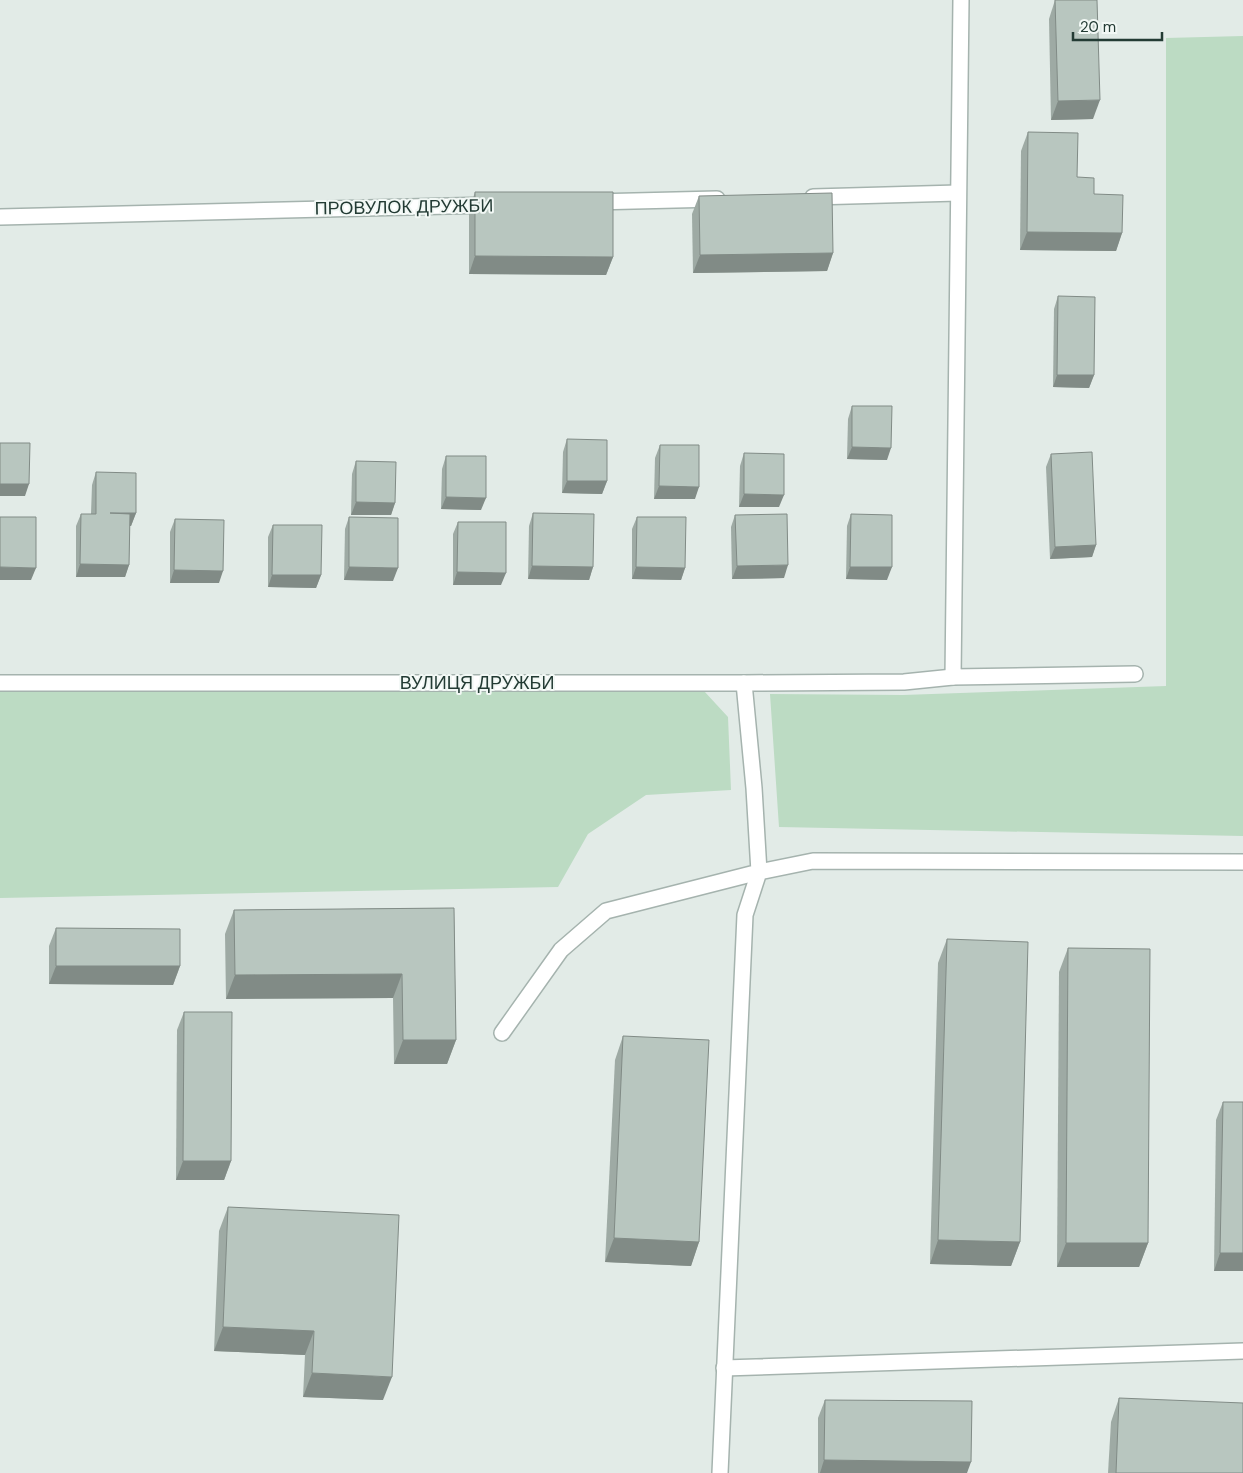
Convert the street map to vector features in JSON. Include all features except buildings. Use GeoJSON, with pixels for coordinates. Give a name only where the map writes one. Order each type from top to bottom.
{"type":"FeatureCollection","features":[{"type":"Feature","properties":{"kind":"street"},"geometry":{"type":"LineString","coordinates":[[953,677],[961,0]]}},
{"type":"Feature","properties":{"kind":"street"},"geometry":{"type":"LineString","coordinates":[[799,197],[958,193]]}},
{"type":"Feature","properties":{"kind":"street"},"geometry":{"type":"LineString","coordinates":[[579,202],[729,199]]}},
{"type":"Feature","properties":{"kind":"street","name":"ПРОВУЛОК ДРУЖБИ"},"geometry":{"type":"LineString","coordinates":[[0,217],[509,204]]}},
{"type":"Feature","properties":{"kind":"street","name":"ВУЛИЦЯ ДРУЖБИ"},"geometry":{"type":"LineString","coordinates":[[0,683],[744,684],[904,682],[953,677],[1135,674]]}},
{"type":"Feature","properties":{"kind":"street"},"geometry":{"type":"LineString","coordinates":[[720,1473],[745,915],[759,872],[754,788],[744,684]]}},
{"type":"Feature","properties":{"kind":"street"},"geometry":{"type":"LineString","coordinates":[[502,1034],[561,950],[606,911],[759,872],[812,861],[1243,862]]}},
{"type":"Feature","properties":{"kind":"street"},"geometry":{"type":"LineString","coordinates":[[724,1368],[1243,1351]]}},
{"type":"Feature","properties":{"kind":"green space"},"geometry":{"type":"Polygon","coordinates":[[[1243,36],[1243,836],[779,827],[770,694],[903,695],[1166,686],[1166,38],[1243,36]]]}},
{"type":"Feature","properties":{"kind":"green space"},"geometry":{"type":"Polygon","coordinates":[[[0,688],[704,691],[728,717],[731,790],[646,795],[588,834],[558,887],[0,898],[0,688]]]}}]}
